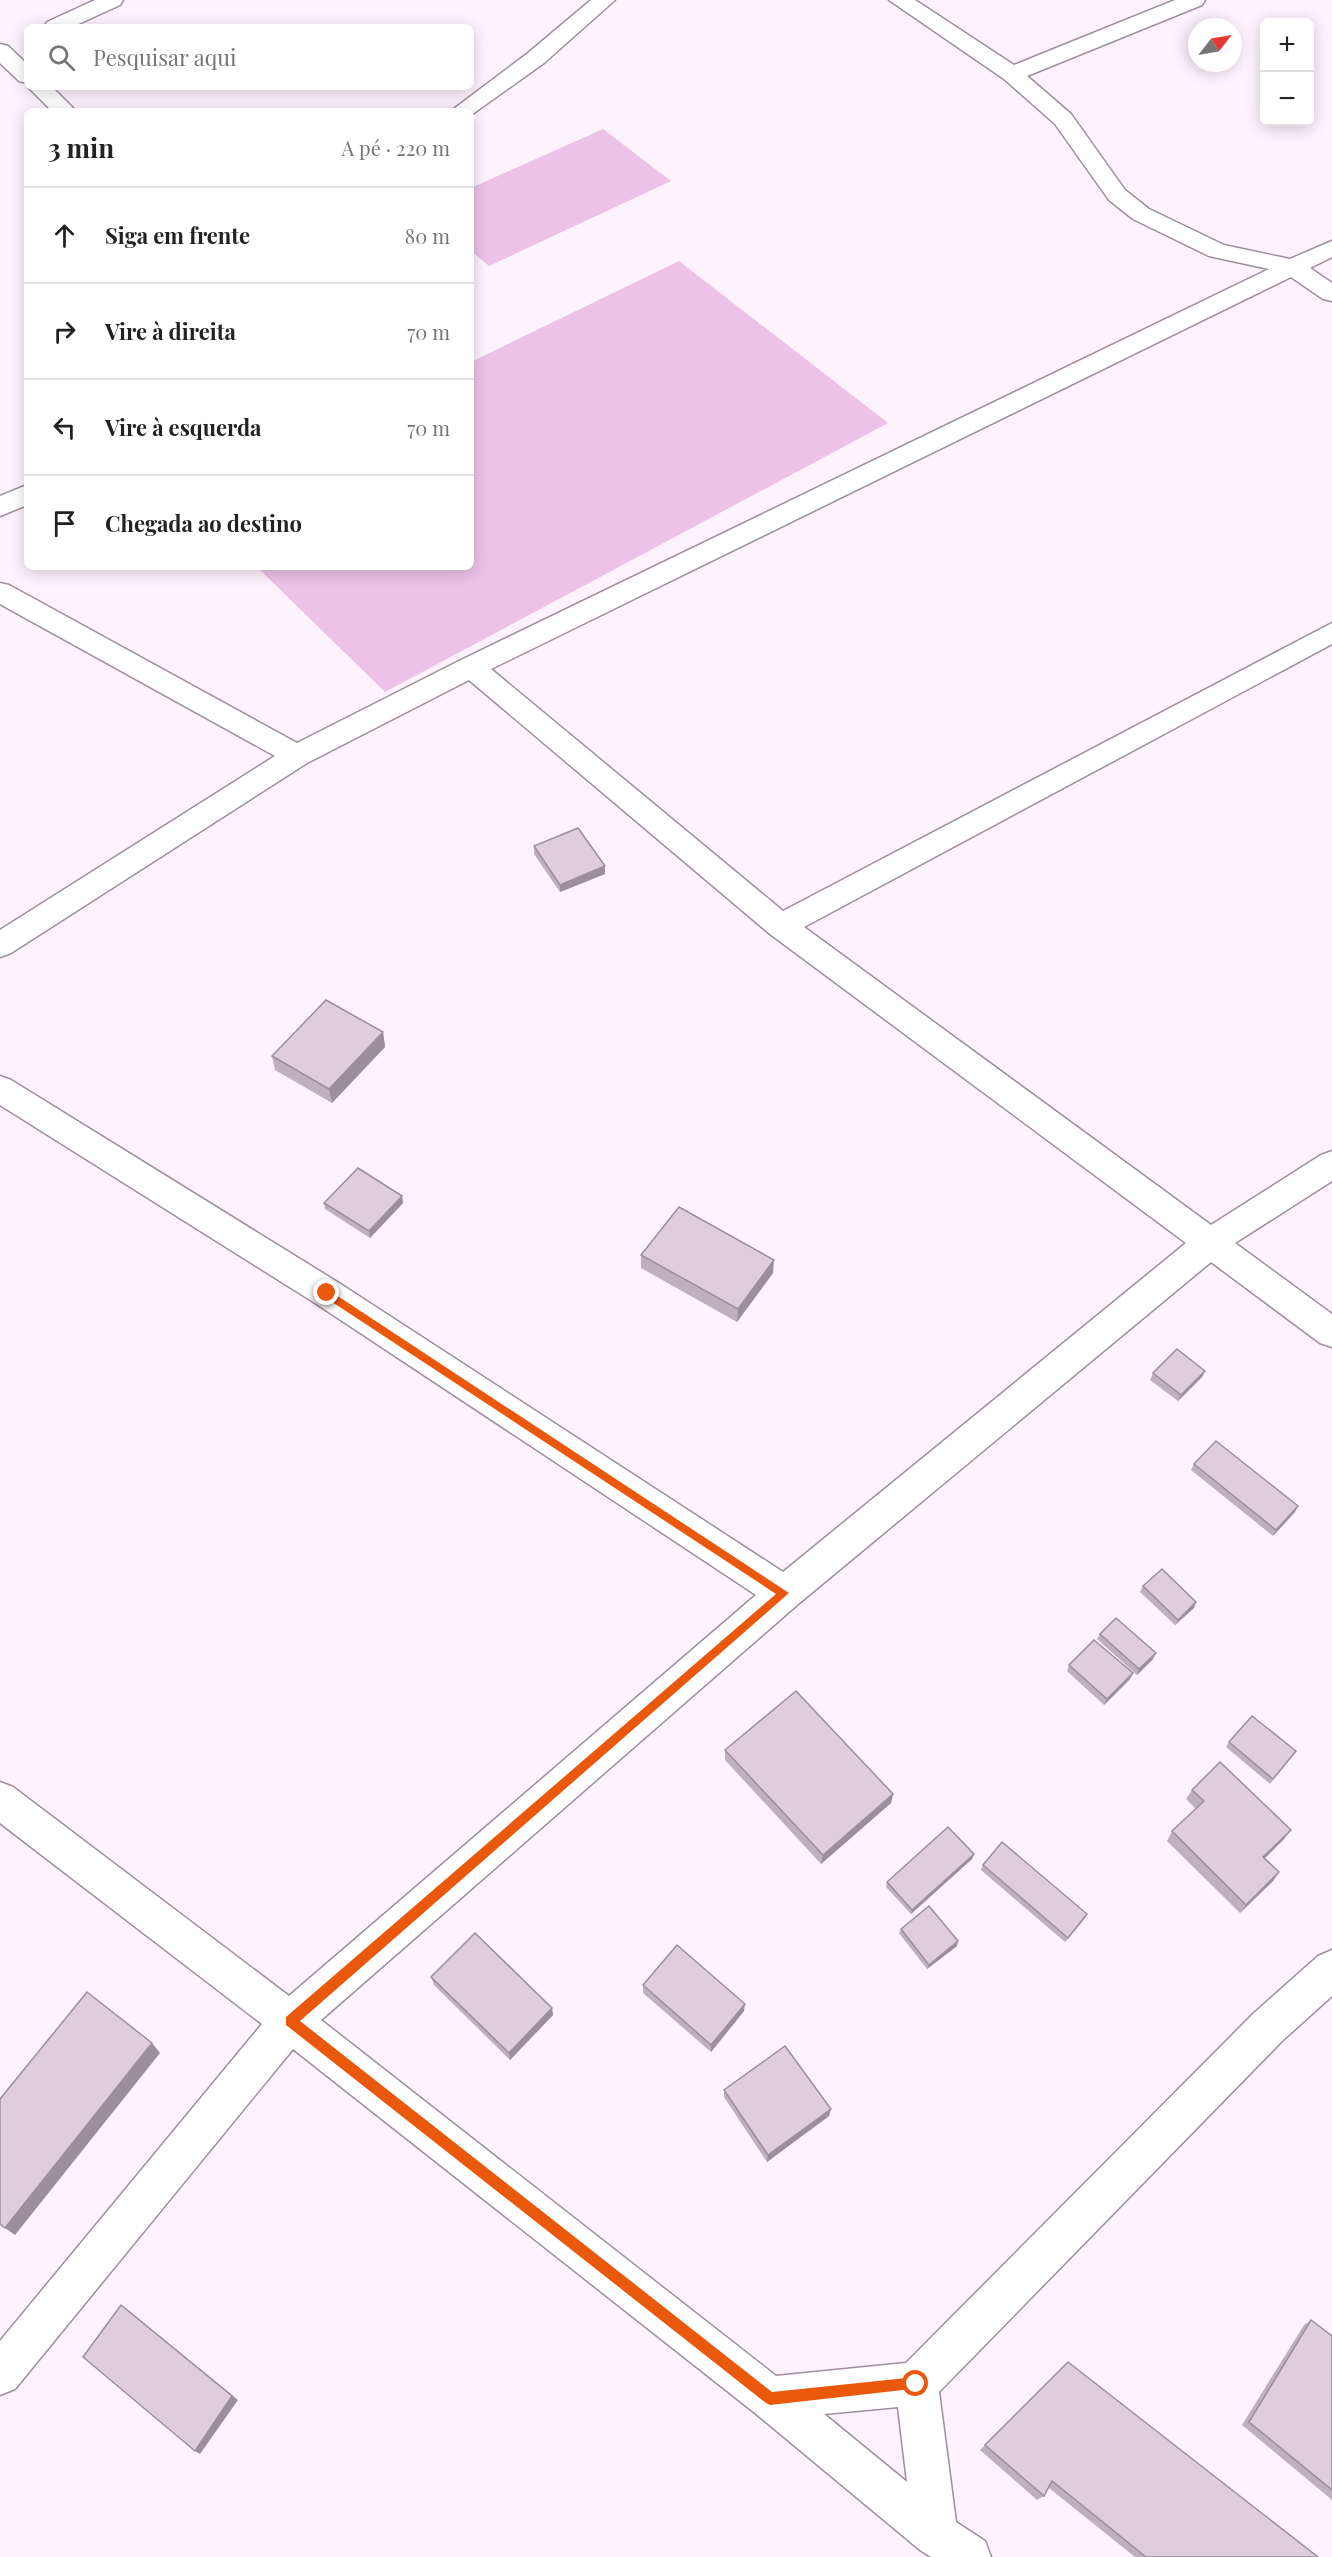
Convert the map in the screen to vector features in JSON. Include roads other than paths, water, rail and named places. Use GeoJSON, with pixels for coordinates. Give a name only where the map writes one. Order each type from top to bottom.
{"type":"FeatureCollection","features":[{"type":"Feature","properties":{"kind":"street"},"geometry":{"type":"LineString","coordinates":[[61,24],[112,0]]}},
{"type":"Feature","properties":{"kind":"street"},"geometry":{"type":"LineString","coordinates":[[466,108],[536,58],[604,0]]}},
{"type":"Feature","properties":{"kind":"street"},"geometry":{"type":"LineString","coordinates":[[900,0],[1012,74],[1063,118],[1117,195],[1141,214],[1217,251],[1292,267],[1332,294]]}},
{"type":"Feature","properties":{"kind":"street"},"geometry":{"type":"LineString","coordinates":[[1012,74],[1194,0]]}},
{"type":"Feature","properties":{"kind":"street"},"geometry":{"type":"LineString","coordinates":[[5,50],[24,72]]}},
{"type":"Feature","properties":{"kind":"street"},"geometry":{"type":"LineString","coordinates":[[42,90],[62,108]]}},
{"type":"Feature","properties":{"kind":"street"},"geometry":{"type":"LineString","coordinates":[[0,945],[297,756],[471,667],[1332,248]]}},
{"type":"Feature","properties":{"kind":"street"},"geometry":{"type":"LineString","coordinates":[[0,507],[24,495]]}},
{"type":"Feature","properties":{"kind":"street"},"geometry":{"type":"LineString","coordinates":[[0,592],[297,756]]}},
{"type":"Feature","properties":{"kind":"street"},"geometry":{"type":"LineString","coordinates":[[782,926],[1332,632]]}},
{"type":"Feature","properties":{"kind":"street"},"geometry":{"type":"LineString","coordinates":[[471,667],[782,926],[1332,1333]]}},
{"type":"Feature","properties":{"kind":"street"},"geometry":{"type":"LineString","coordinates":[[0,1089],[327,1293],[784,1593]]}},
{"type":"Feature","properties":{"kind":"street"},"geometry":{"type":"LineString","coordinates":[[0,2374],[290,2021],[784,1593],[1211,1242],[1332,1164]]}},
{"type":"Feature","properties":{"kind":"street"},"geometry":{"type":"LineString","coordinates":[[0,1800],[290,2021],[770,2398],[952,2546]]}},
{"type":"Feature","properties":{"kind":"street"},"geometry":{"type":"LineString","coordinates":[[770,2398],[916,2384],[1268,2028],[1332,1970]]}},
{"type":"Feature","properties":{"kind":"street"},"geometry":{"type":"LineString","coordinates":[[916,2384],[952,2546]]}}]}
